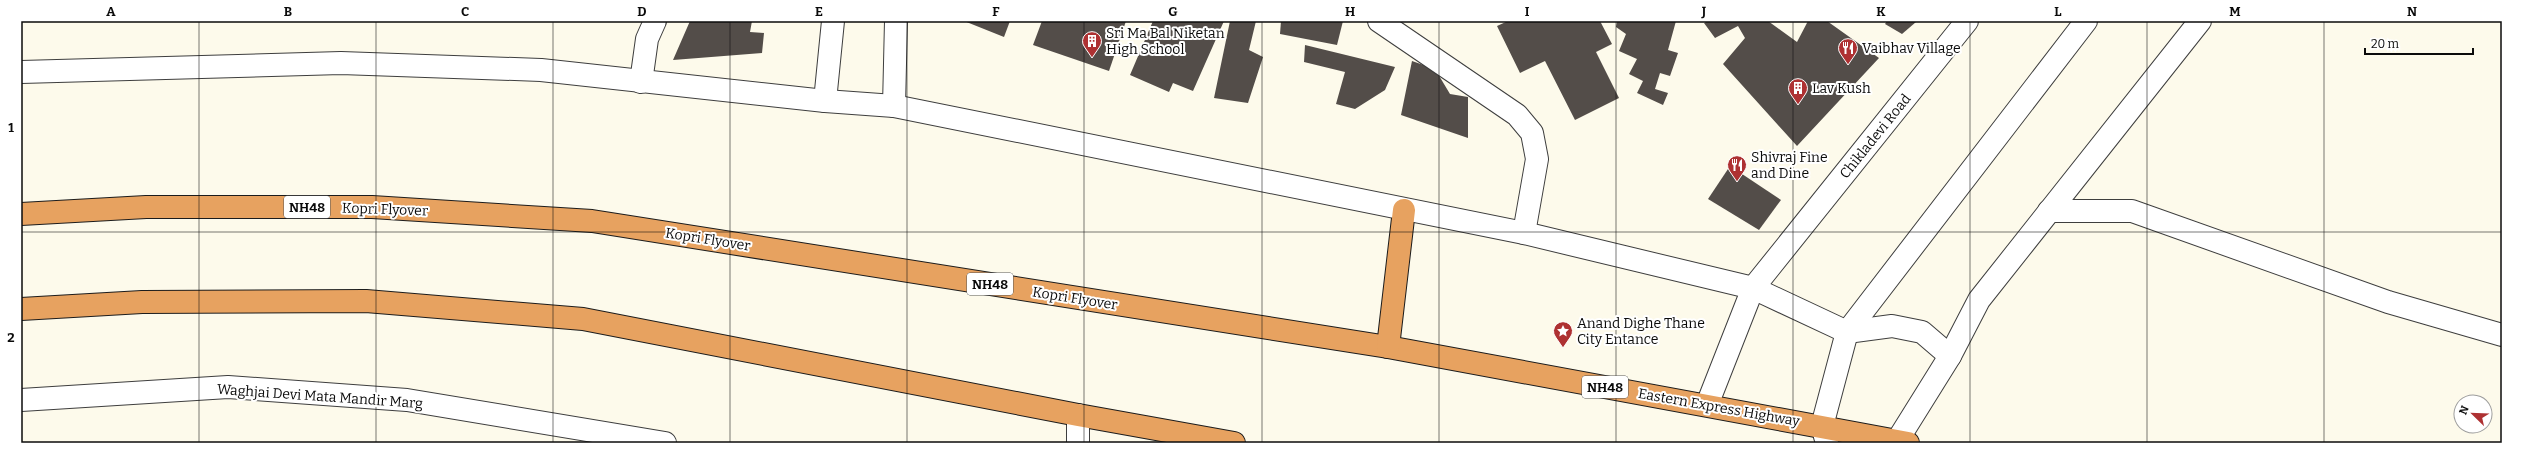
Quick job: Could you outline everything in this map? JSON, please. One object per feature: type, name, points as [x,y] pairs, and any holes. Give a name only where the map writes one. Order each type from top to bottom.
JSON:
[{"type":"highway","name":"Kopri Flyover","points":[[21,214],[146,207],[372,207],[592,221],[1388,347]]},
{"type":"highway","points":[[1388,347],[1404,210]]},
{"type":"highway","points":[[21,309],[142,302],[366,301],[583,319],[1078,415],[1234,443]]},
{"type":"highway","name":"Eastern Express Highway","points":[[1388,347],[1707,405],[1825,435],[1902,442]]},
{"type":"street","points":[[641,82],[647,39],[655,21]]},
{"type":"street","points":[[825,101],[833,21]]},
{"type":"street","points":[[894,106],[896,21]]},
{"type":"street","points":[[1379,21],[1516,115],[1532,133],[1537,159],[1524,233]]},
{"type":"street","name":"Chikladevi Road","points":[[1707,405],[1753,288],[1967,21]]},
{"type":"street","points":[[1825,435],[1847,332],[2086,21]]},
{"type":"street","points":[[1902,442],[1950,356],[1979,300],[2200,21]]},
{"type":"street","points":[[21,72],[341,63],[541,70],[825,101],[894,106],[1065,139],[1404,210],[1524,233],[1753,288],[1847,332],[1892,326],[1922,332],[1950,356]]},
{"type":"street","points":[[2049,211],[2132,211],[2388,302],[2502,336]]},
{"type":"street","name":"Waghjai Devi Mata Mandir Marg","points":[[21,400],[244,388],[406,400],[665,443]]},
{"type":"street","points":[[1078,415],[1078,443]]},
{"type":"building","points":[[690,21],[752,21],[750,32],[764,33],[762,53],[673,60]]},
{"type":"building","points":[[964,21],[1010,21],[1004,37]]},
{"type":"building","name":"Sri Ma Bal Niketan High School","points":[[1042,21],[1126,21],[1109,71],[1033,45]]},
{"type":"building","points":[[1153,21],[1224,21],[1193,91],[1173,83],[1169,92],[1130,75]]},
{"type":"building","points":[[1230,21],[1256,21],[1249,50],[1263,57],[1248,103],[1214,98]]},
{"type":"building","points":[[1281,21],[1343,21],[1337,45],[1280,34]]},
{"type":"building","points":[[1508,21],[1600,21],[1612,44],[1596,52],[1619,98],[1575,120],[1545,61],[1520,73],[1497,26]]},
{"type":"building","points":[[1617,21],[1676,21],[1668,50],[1678,53],[1670,76],[1660,73],[1655,89],[1668,93],[1663,105],[1637,93],[1643,81],[1629,74],[1637,59],[1619,51],[1626,34],[1616,27]]},
{"type":"building","name":"Lav Kush","points":[[1708,21],[1768,21],[1797,42],[1808,21],[1827,21],[1879,58],[1797,146],[1723,64],[1745,38],[1738,26],[1715,38],[1704,23]]},
{"type":"building","points":[[1887,21],[1916,22],[1902,34],[1885,24]]},
{"type":"building","points":[[1305,45],[1395,67],[1385,90],[1355,109],[1336,104],[1345,72],[1304,62]]},
{"type":"building","points":[[1412,61],[1435,69],[1450,94],[1468,97],[1468,138],[1401,115]]},
{"type":"building","name":"Shivraj Fine and Dine","points":[[1730,166],[1781,200],[1759,230],[1708,199]]},
{"type":"place","name":"Sri Ma Bal Niketan High School","points":[[1092,58]]},
{"type":"place","name":"Vaibhav Village","points":[[1848,65]]},
{"type":"place","name":"Lav Kush","points":[[1798,105]]},
{"type":"place","name":"Shivraj Fine and Dine","points":[[1737,182]]},
{"type":"place","name":"Anand Dighe Thane City Entance","points":[[1563,348]]}]
